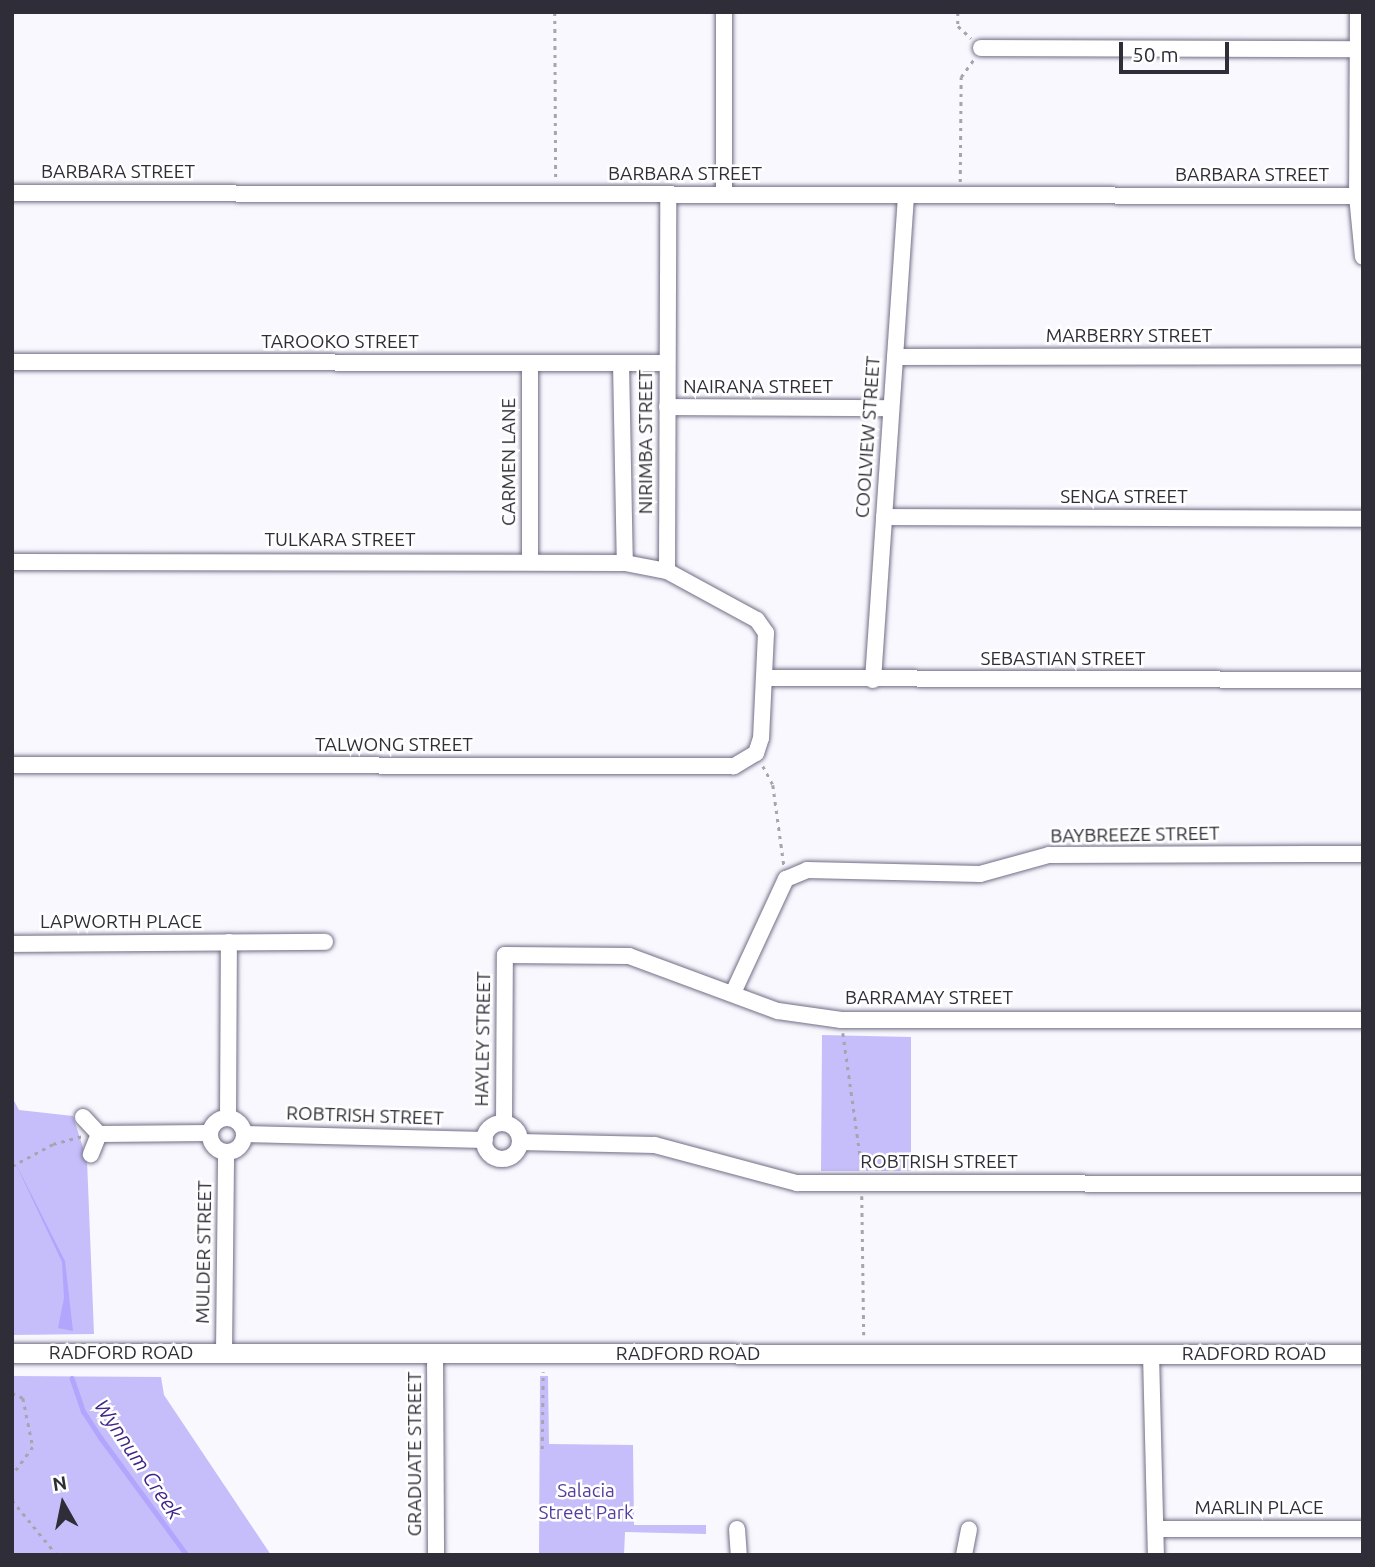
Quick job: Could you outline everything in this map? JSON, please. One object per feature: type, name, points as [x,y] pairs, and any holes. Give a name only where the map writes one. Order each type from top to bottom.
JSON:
[{"type":"street","points":[[724,12],[724,195]]},
{"type":"street","points":[[1358,12],[1357,196],[1363,257]]},
{"type":"street","points":[[981,48],[1358,49]]},
{"type":"street","name":"BARBARA STREET","points":[[12,193],[1357,196]]},
{"type":"street","name":"NIRIMBA STREET","points":[[667,571],[668,196]]},
{"type":"street","name":"COOLVIEW STREET","points":[[873,680],[906,196]]},
{"type":"street","name":"MARBERRY STREET","points":[[895,357],[1363,356]]},
{"type":"street","name":"TAROOKO STREET","points":[[12,362],[667,363]]},
{"type":"street","name":"CARMEN LANE","points":[[530,363],[530,561]]},
{"type":"street","name":"NIRIMBA STREET","points":[[621,363],[625,563]]},
{"type":"street","name":"NAIRANA STREET","points":[[667,407],[890,408]]},
{"type":"street","name":"SENGA STREET","points":[[884,517],[1363,519]]},
{"type":"street","name":"TULKARA STREET","points":[[12,562],[530,561],[625,563],[667,571]]},
{"type":"street","points":[[667,571],[757,620],[766,633],[759,746]]},
{"type":"street","name":"SEBASTIAN STREET","points":[[764,678],[1363,680]]},
{"type":"street","name":"TALWONG STREET","points":[[12,765],[734,766],[759,746]]},
{"type":"street","name":"BAYBREEZE STREET","points":[[786,879],[830,867],[980,874],[1049,855],[1363,854]]},
{"type":"street","points":[[733,993],[786,879]]},
{"type":"street","name":"LAPWORTH PLACE","points":[[228,1118],[229,942]]},
{"type":"street","name":"LAPWORTH PLACE","points":[[12,944],[325,942]]},
{"type":"street","name":"BARRAMAY STREET","points":[[505,955],[629,956],[778,1011],[841,1020],[1363,1020]]},
{"type":"street","name":"HAYLEY STREET","points":[[503,1123],[505,955]]},
{"type":"street","points":[[83,1117],[99,1133],[209,1133]]},
{"type":"street","points":[[228,1118],[236,1120],[244,1134],[240,1146],[226,1152],[213,1146],[209,1133],[219,1119],[228,1118]]},
{"type":"street","points":[[503,1123],[516,1129],[520,1142],[514,1154],[501,1159],[489,1153],[485,1140],[491,1128],[503,1123]]},
{"type":"street","points":[[91,1154],[99,1133]]},
{"type":"street","name":"ROBTRISH STREET","points":[[244,1134],[485,1140]]},
{"type":"street","name":"ROBTRISH STREET","points":[[520,1142],[655,1145],[797,1183],[1363,1184]]},
{"type":"street","name":"MULDER STREET","points":[[224,1353],[226,1152]]},
{"type":"street","name":"RADFORD ROAD","points":[[12,1353],[1363,1354]]},
{"type":"street","name":"GRADUATE STREET","points":[[435,1354],[436,1555]]},
{"type":"street","points":[[1151,1354],[1156,1555]]},
{"type":"street","points":[[737,1529],[738,1555]]},
{"type":"street","points":[[964,1555],[969,1529]]},
{"type":"street","name":"MARLIN PLACE","points":[[1156,1530],[1363,1529]]},
{"type":"path","points":[[555,12],[557,195]]},
{"type":"path","points":[[958,12],[958,26],[981,48],[961,77],[960,196]]},
{"type":"path","points":[[759,746],[773,785],[786,879]]},
{"type":"path","points":[[841,1020],[862,1176]]},
{"type":"path","points":[[12,1166],[53,1144],[99,1133]]},
{"type":"path","points":[[862,1193],[864,1335]]},
{"type":"path","points":[[542,1449],[543,1372]]},
{"type":"path","points":[[12,1393],[23,1398],[33,1447],[12,1476]]},
{"type":"path","points":[[12,1468],[18,1469]]},
{"type":"path","points":[[12,1500],[57,1555]]},
{"type":"green space","points":[[822,1035],[911,1037],[911,1171],[821,1171]]},
{"type":"green space","points":[[12,1097],[19,1110],[73,1116],[87,1160],[94,1334],[12,1335]]},
{"type":"green space","points":[[12,1376],[161,1377],[164,1395],[271,1555],[12,1555]]},
{"type":"green space","name":"Salacia Street Park","points":[[540,1376],[548,1376],[549,1444],[633,1445],[634,1525],[706,1525],[706,1534],[625,1532],[624,1555],[539,1555]]},
{"type":"shaded area","points":[[12,1156],[65,1261],[73,1331],[58,1328],[64,1298],[62,1262]]},
{"type":"waterway","name":"Wynnum Creek","points":[[72,1378],[84,1412],[187,1555]]}]
